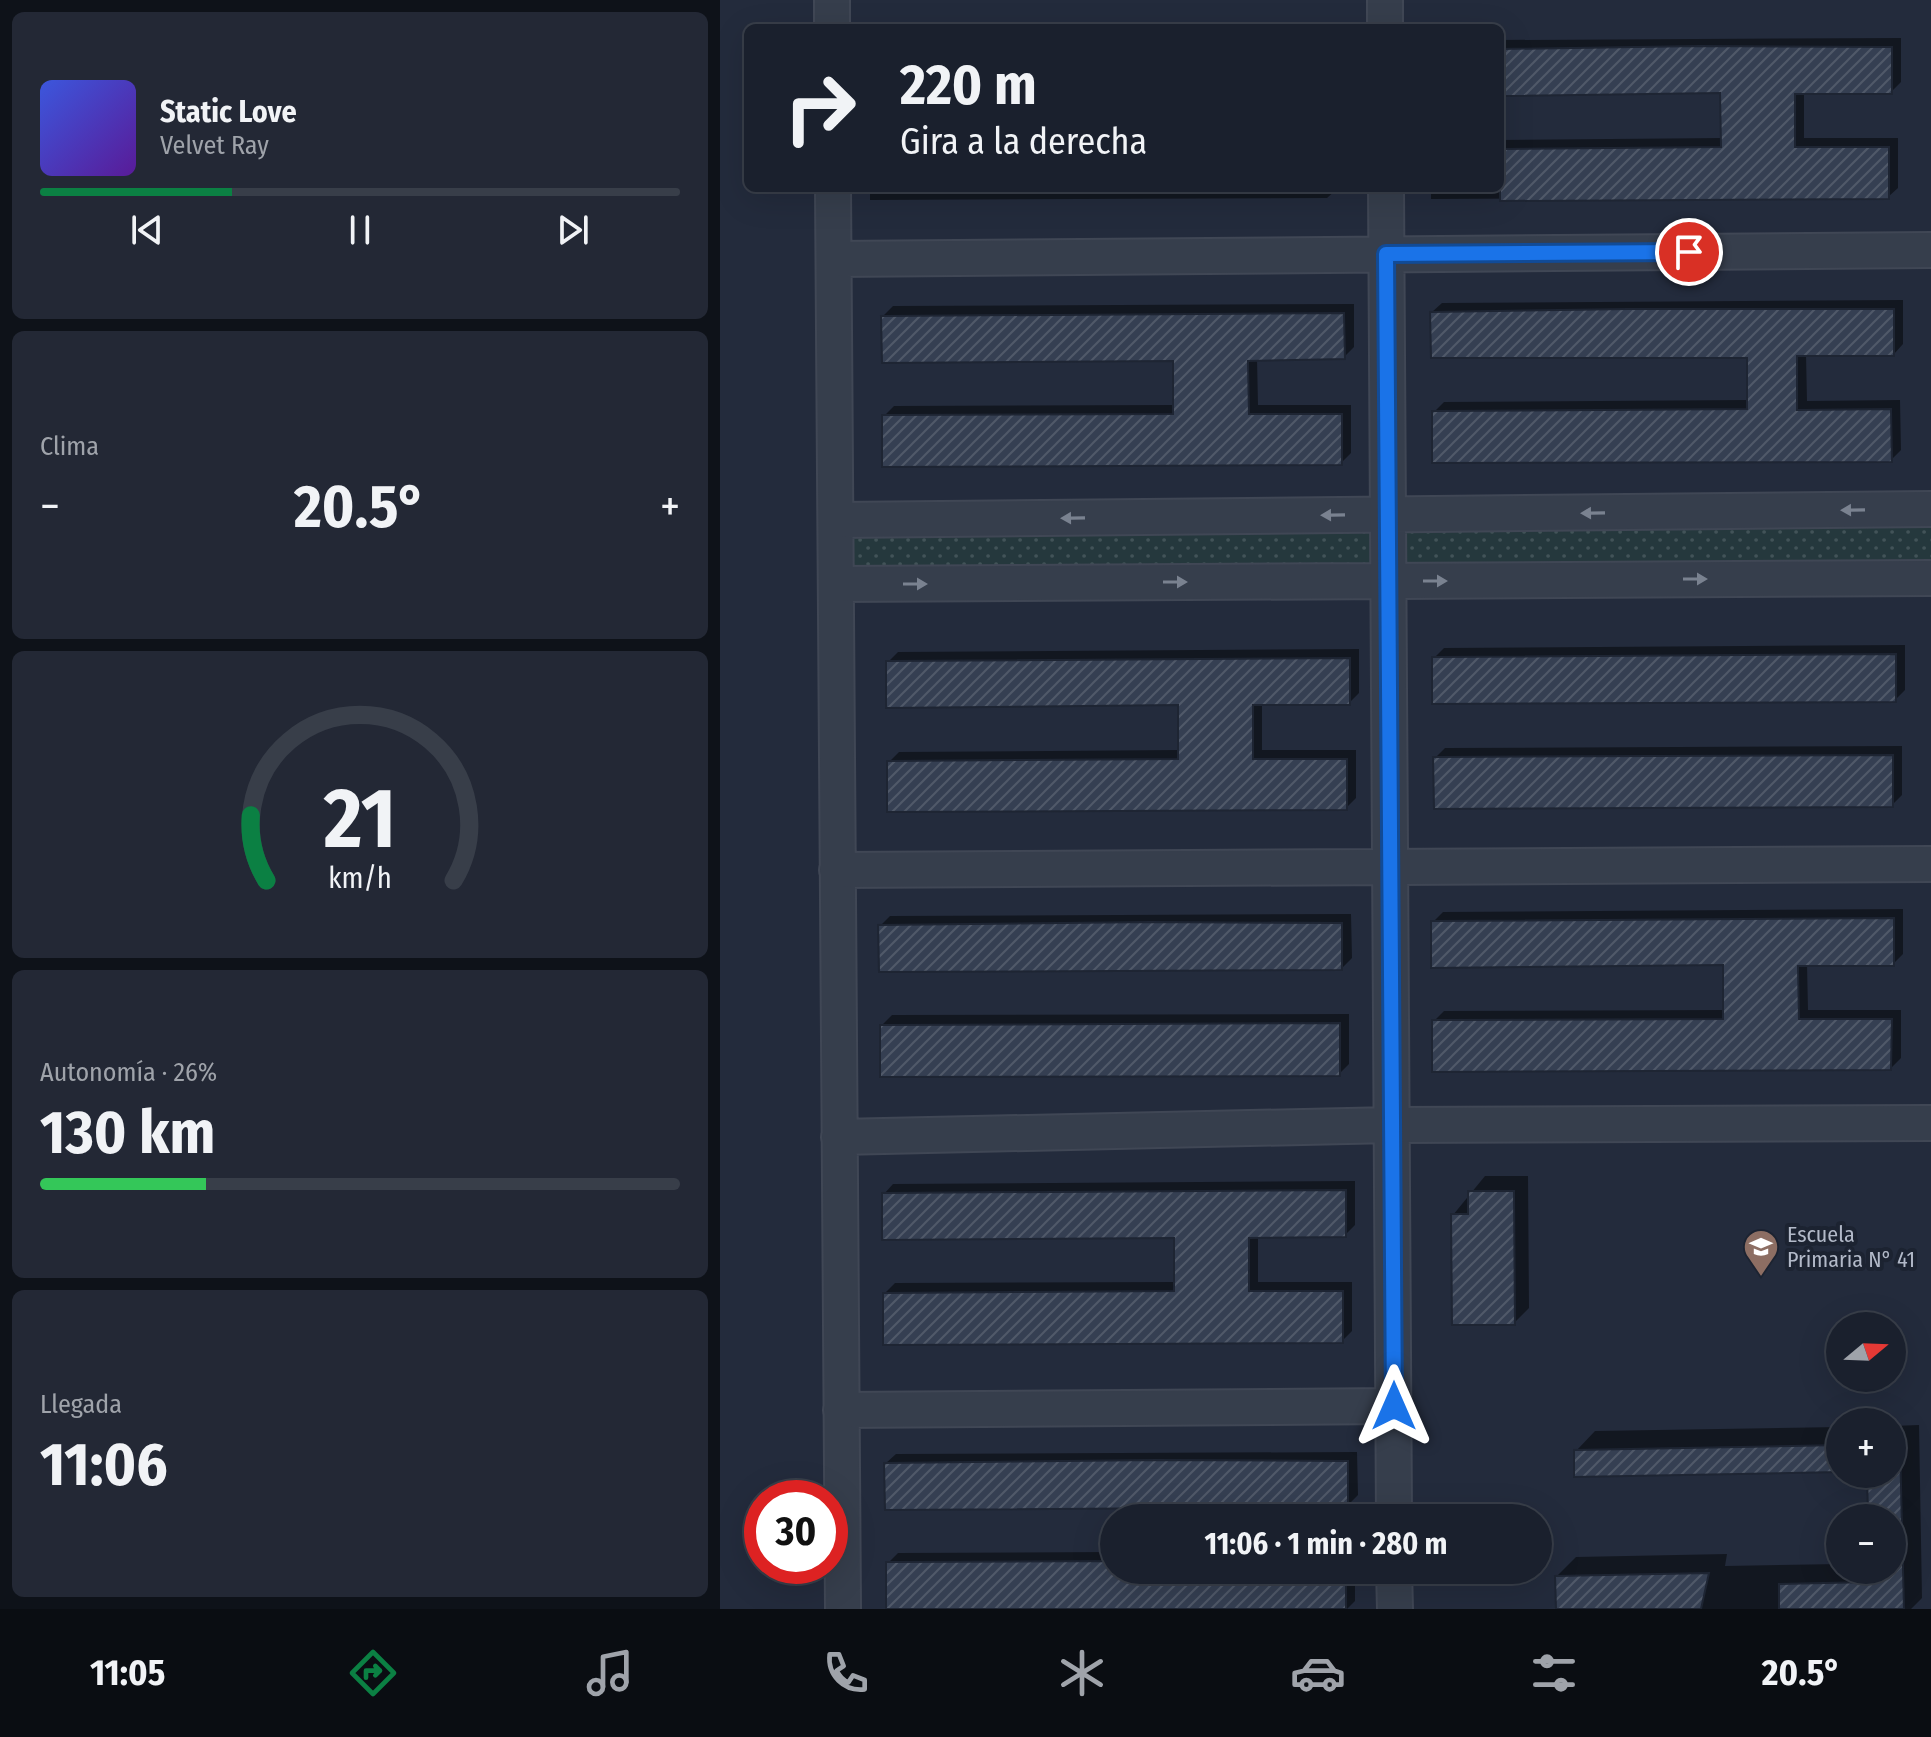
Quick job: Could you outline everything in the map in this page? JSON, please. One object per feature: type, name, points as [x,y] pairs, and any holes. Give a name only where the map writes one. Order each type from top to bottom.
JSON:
[{"type":"street","points":[[832,0],[832,24]]},
{"type":"street","points":[[1385,0],[1385,24]]},
{"type":"street","points":[[833,192],[838,520],[837,870],[843,1609]]},
{"type":"street","points":[[1386,192],[1394,1504]]},
{"type":"street","points":[[834,259],[1931,250]]},
{"type":"street","points":[[838,520],[1931,509]]},
{"type":"street","points":[[837,584],[1931,578]]},
{"type":"street","points":[[837,870],[1931,864]]},
{"type":"street","points":[[839,1137],[1392,1125],[1931,1123]]},
{"type":"street","points":[[841,1410],[1394,1406]]},
{"type":"street","points":[[1394,1584],[1395,1609]]},
{"type":"green space","points":[[1931,509],[1931,578],[837,584],[838,520]]},
{"type":"building","points":[[1892,47],[1892,94],[1795,94],[1795,147],[1889,147],[1889,199],[1500,201],[1500,192],[1504,192],[1504,149],[1721,147],[1720,93],[1504,96],[1504,49]]},
{"type":"building","points":[[1894,309],[1894,356],[1797,356],[1797,410],[1891,409],[1892,462],[1432,463],[1432,411],[1747,409],[1747,358],[1431,358],[1430,312]]},
{"type":"building","points":[[1344,313],[1345,359],[1248,361],[1249,414],[1342,414],[1342,465],[882,467],[882,415],[1173,414],[1173,361],[882,363],[881,316]]},
{"type":"building","points":[[1896,654],[1896,702],[1432,704],[1432,657]]},
{"type":"building","points":[[1350,658],[1350,705],[1253,705],[1253,759],[1347,759],[1347,810],[887,812],[887,761],[1178,759],[1178,705],[886,708],[886,661]]},
{"type":"building","points":[[1893,755],[1893,807],[1434,809],[1433,757]]},
{"type":"building","points":[[1894,918],[1894,966],[1798,966],[1799,1019],[1892,1019],[1891,1070],[1432,1072],[1432,1020],[1723,1019],[1723,965],[1431,968],[1431,921]]},
{"type":"building","points":[[1342,923],[1342,970],[879,972],[878,925]]},
{"type":"building","points":[[1340,1023],[1340,1076],[880,1077],[880,1025]]},
{"type":"building","points":[[1346,1190],[1346,1237],[1249,1238],[1249,1291],[1343,1291],[1343,1343],[883,1345],[883,1293],[1174,1291],[1174,1238],[882,1240],[882,1193]]},
{"type":"building","points":[[1468,1191],[1514,1191],[1515,1325],[1452,1325],[1451,1214],[1468,1214]]},
{"type":"building","points":[[1826,1445],[1826,1472],[1574,1477],[1574,1450]]},
{"type":"building","points":[[1348,1461],[1348,1504],[1100,1504],[1100,1509],[885,1510],[884,1463]]},
{"type":"building","points":[[1867,1488],[1901,1488],[1901,1504],[1868,1504]]},
{"type":"building","points":[[1100,1561],[1100,1584],[1346,1584],[1346,1609],[886,1609],[886,1562]]},
{"type":"building","points":[[1709,1573],[1701,1609],[1556,1609],[1555,1576]]},
{"type":"building","points":[[1779,1584],[1903,1584],[1904,1609],[1779,1609]]},
{"type":"place","name":"Escuela Primaria N° 41","points":[[1761,1278]]},
{"type":"route","points":[[1394,1406],[1386,254],[1689,252]]}]
